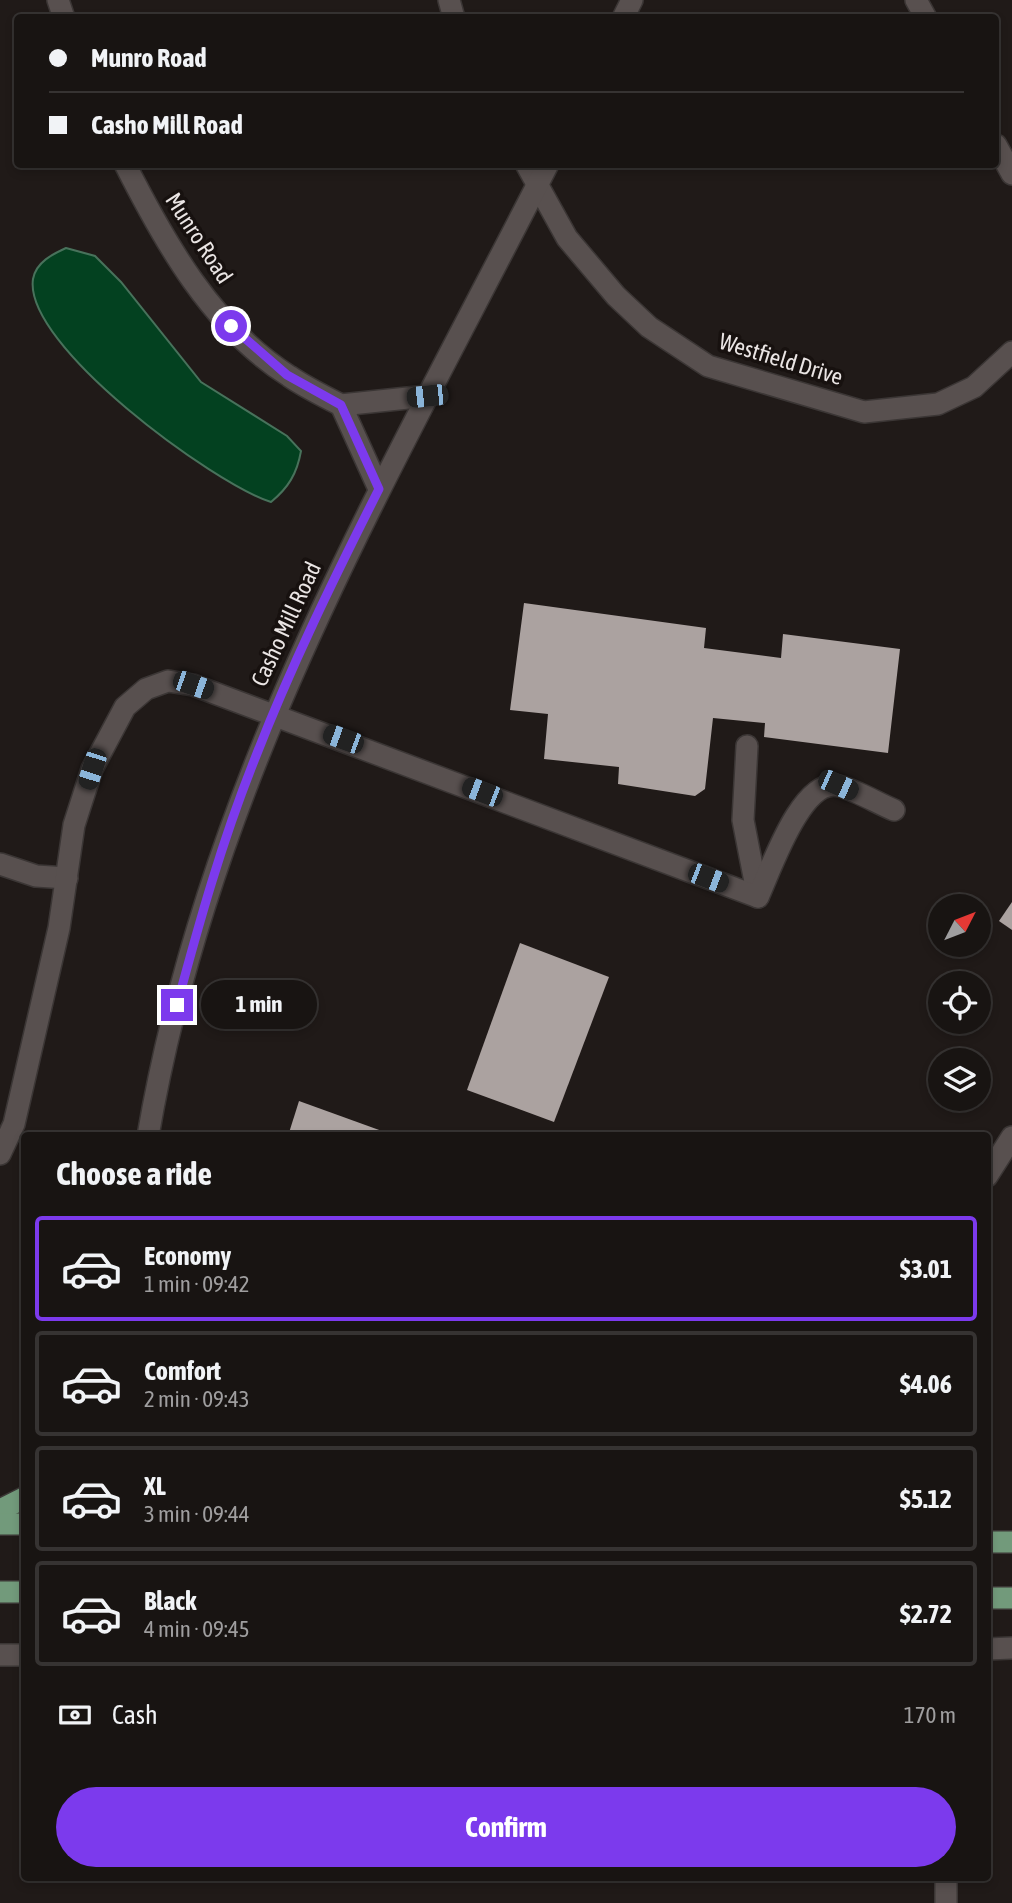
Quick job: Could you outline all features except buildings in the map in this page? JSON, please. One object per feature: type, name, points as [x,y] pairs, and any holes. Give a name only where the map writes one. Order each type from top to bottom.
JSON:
[{"type":"main road","points":[[0,1510],[21,1500]]},
{"type":"main road","points":[[0,1524],[21,1524]]},
{"type":"main road","points":[[991,1542],[1012,1542]]},
{"type":"main road","points":[[0,1592],[21,1592]]},
{"type":"main road","points":[[991,1598],[1012,1598]]},
{"type":"street","points":[[999,150],[1012,174]]},
{"type":"street","name":"Munro Road","points":[[127,168],[155,223],[213,307],[249,345],[287,375],[341,405]]},
{"type":"street","name":"Westfield Drive","points":[[528,168],[567,237],[616,296],[649,327],[708,366],[864,412],[938,404],[974,387],[1012,352]]},
{"type":"street","name":"Casho Mill Road","points":[[149,1132],[166,1049],[197,929],[223,847],[273,714],[379,489],[546,168]]},
{"type":"street","points":[[379,489],[341,405],[427,396]]},
{"type":"street","points":[[0,1153],[14,1124],[67,878],[74,825],[92,769],[125,707],[146,689],[168,681],[193,685],[273,714],[758,897]]},
{"type":"street","points":[[747,746],[743,820],[758,897]]},
{"type":"street","points":[[758,897],[798,813],[807,798],[820,787],[838,785],[894,810]]},
{"type":"street","points":[[0,864],[36,876],[67,878]]},
{"type":"street","points":[[991,1170],[1012,1137]]},
{"type":"street","points":[[991,1649],[1012,1648]]},
{"type":"street","points":[[0,1655],[21,1655]]},
{"type":"street","points":[[946,1881],[946,1903]]},
{"type":"shaded area","points":[[66,248],[95,256],[121,282],[201,382],[287,436],[301,451],[291,480],[271,502],[208,469],[168,441],[89,374],[58,339],[38,307],[33,279],[41,263]]},
{"type":"route","points":[[177,1005],[197,929],[253,762],[312,626],[379,489],[341,405],[287,375],[249,345],[231,326]]}]
